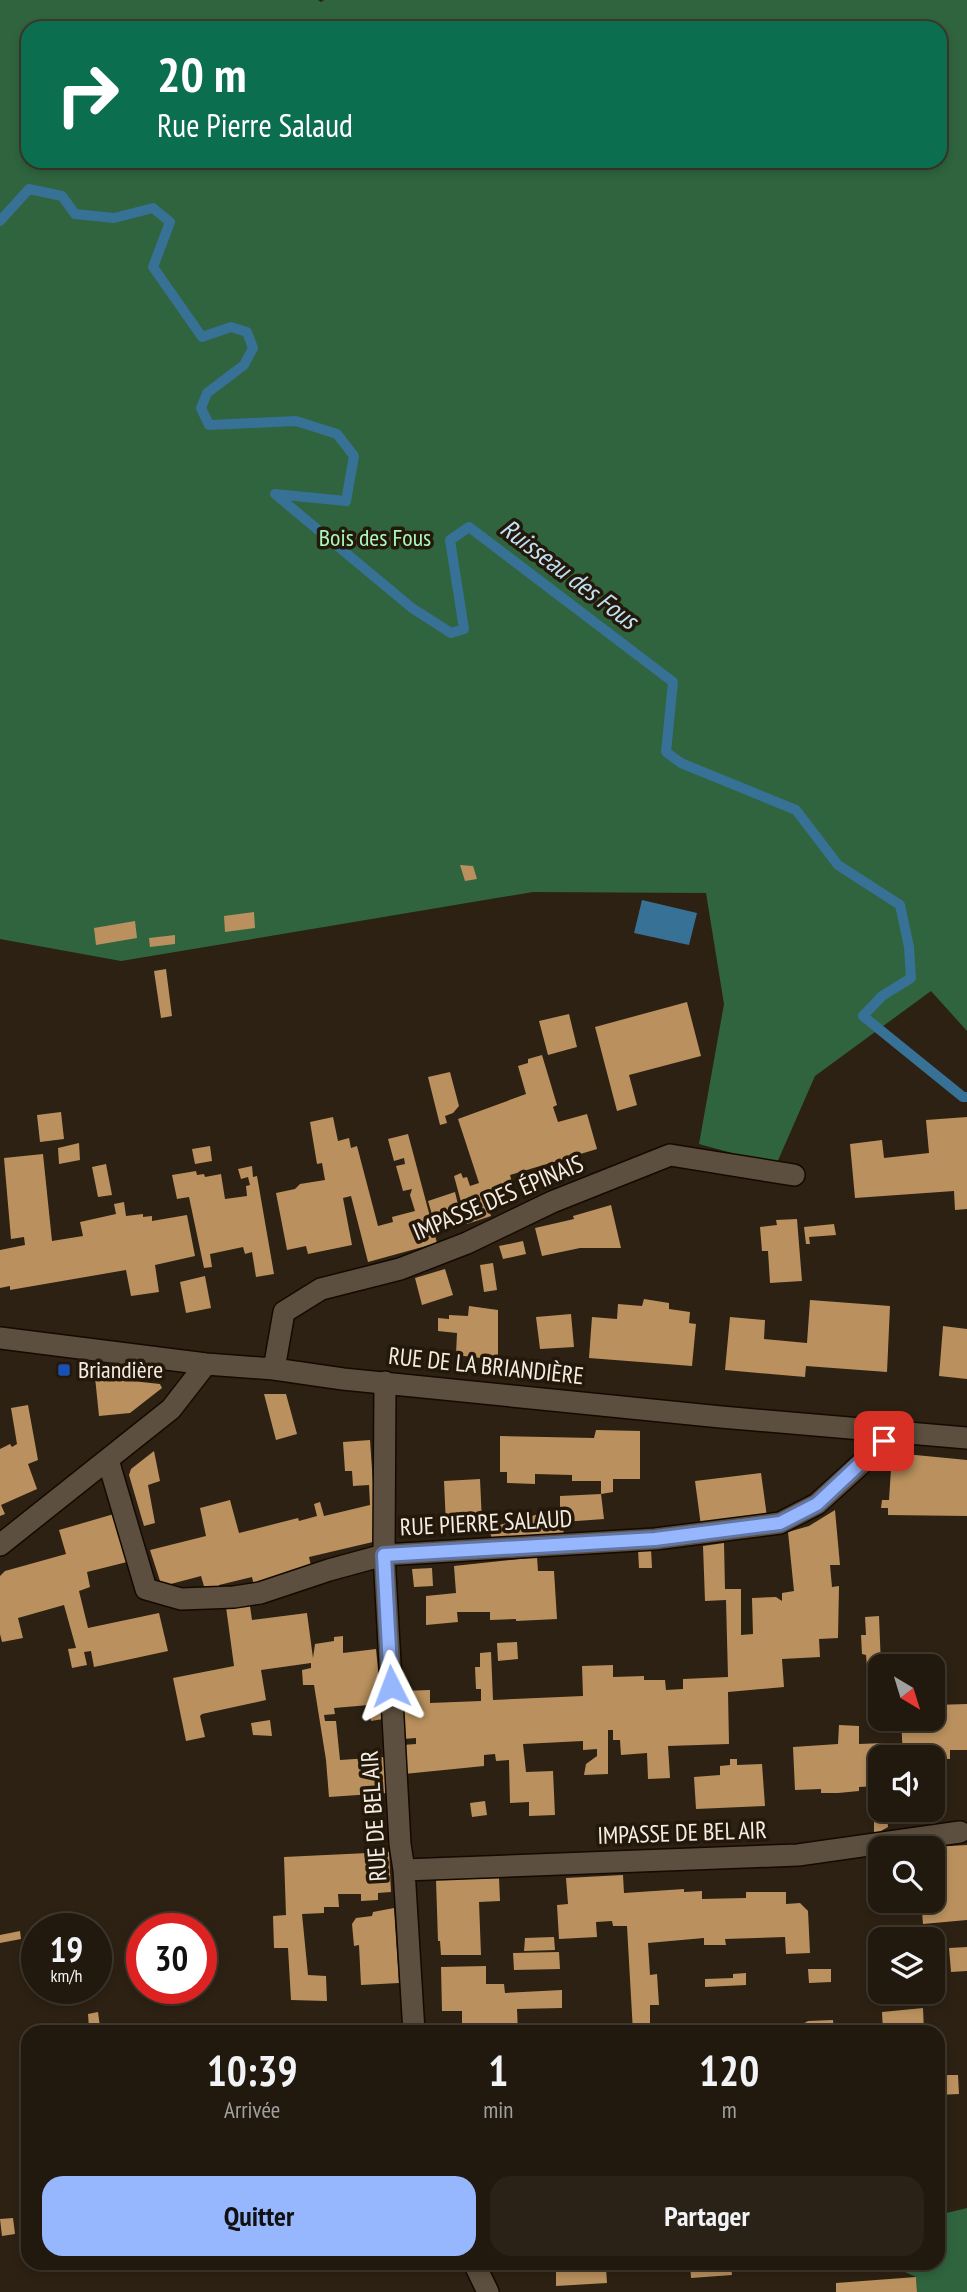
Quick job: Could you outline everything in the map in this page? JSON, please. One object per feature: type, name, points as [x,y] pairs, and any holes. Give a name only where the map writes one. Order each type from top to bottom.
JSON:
[{"type":"street","name":"IMPASSE DES ÉPINAIS","points":[[274,1369],[284,1312],[321,1289],[400,1269],[467,1244],[552,1202],[670,1156],[794,1175]]},
{"type":"street","name":"RUE DE LA BRIANDIÈRE","points":[[0,1338],[342,1379],[967,1438]]},
{"type":"street","points":[[0,1545],[171,1409],[206,1364]]},
{"type":"street","name":"RUE DE BEL AIR","points":[[385,1382],[384,1555],[400,1844],[414,2025]]},
{"type":"street","name":"RUE PIERRE SALAUD","points":[[108,1460],[146,1589],[181,1599],[234,1597],[260,1593],[384,1555],[655,1539],[780,1523],[817,1504],[893,1430]]},
{"type":"street","name":"IMPASSE DE BEL AIR","points":[[404,1870],[799,1855],[960,1832]]},
{"type":"street","points":[[477,2270],[488,2292]]},
{"type":"green space","name":"Bois des Fous","points":[[0,0],[967,0],[967,1031],[931,991],[815,1076],[776,1165],[699,1144],[724,1004],[706,893],[533,892],[121,961],[0,939]]},
{"type":"green space","points":[[967,2208],[967,2292],[917,2292],[916,2277],[903,2270],[945,2270],[945,2213]]},
{"type":"water","points":[[642,900],[697,913],[689,945],[634,933]]},
{"type":"building","points":[[460,865],[473,866],[477,879],[465,881]]},
{"type":"building","points":[[254,912],[255,928],[225,932],[224,916]]},
{"type":"building","points":[[135,921],[137,938],[96,945],[94,928]]},
{"type":"building","points":[[175,935],[175,944],[150,947],[149,938]]},
{"type":"building","points":[[166,969],[172,1016],[161,1018],[154,971]]},
{"type":"building","points":[[687,1002],[701,1056],[629,1075],[637,1105],[617,1111],[595,1027]]},
{"type":"building","points":[[569,1014],[577,1047],[548,1055],[539,1021]]},
{"type":"building","points":[[542,1055],[557,1105],[553,1107],[558,1122],[587,1114],[597,1149],[510,1175],[517,1201],[489,1210],[491,1216],[467,1224],[454,1176],[461,1173],[463,1178],[467,1177],[470,1186],[479,1183],[458,1119],[526,1094],[518,1066],[528,1063],[528,1059]]},
{"type":"building","points":[[450,1072],[459,1106],[453,1113],[445,1116],[447,1123],[440,1125],[428,1077]]},
{"type":"building","points":[[61,1112],[64,1139],[40,1142],[37,1115]]},
{"type":"building","points":[[333,1117],[338,1141],[349,1138],[351,1148],[357,1146],[378,1226],[393,1222],[392,1217],[415,1211],[410,1195],[412,1189],[403,1191],[396,1166],[405,1164],[404,1158],[394,1161],[388,1139],[408,1134],[437,1243],[368,1262],[351,1196],[343,1198],[352,1245],[308,1254],[306,1246],[287,1250],[276,1193],[295,1189],[300,1184],[325,1180],[322,1163],[317,1164],[310,1122]]},
{"type":"building","points":[[967,1117],[967,1209],[955,1210],[954,1191],[855,1198],[850,1144],[882,1140],[884,1158],[929,1153],[926,1120]]},
{"type":"building","points":[[79,1143],[80,1160],[59,1164],[58,1148]]},
{"type":"building","points":[[210,1146],[212,1161],[195,1164],[192,1149]]},
{"type":"building","points":[[43,1154],[52,1241],[83,1236],[80,1222],[116,1214],[114,1204],[124,1202],[126,1216],[143,1214],[143,1217],[152,1216],[152,1221],[187,1215],[195,1256],[155,1265],[159,1292],[131,1296],[126,1270],[10,1290],[10,1286],[0,1288],[0,1250],[25,1245],[24,1237],[11,1239],[4,1158]]},
{"type":"building","points":[[106,1164],[112,1195],[98,1197],[92,1167]]},
{"type":"building","points":[[252,1166],[253,1177],[257,1176],[274,1274],[256,1277],[252,1252],[245,1254],[243,1247],[210,1254],[212,1267],[204,1268],[189,1197],[177,1199],[172,1175],[196,1171],[197,1175],[204,1174],[205,1177],[221,1174],[225,1199],[247,1196],[246,1186],[250,1185],[248,1177],[241,1179],[238,1169]]},
{"type":"building","points":[[455,1192],[462,1221],[436,1228],[428,1201]]},
{"type":"building","points":[[611,1205],[621,1248],[580,1248],[542,1256],[535,1228],[574,1219],[573,1216]]},
{"type":"building","points":[[797,1219],[802,1281],[770,1283],[768,1251],[762,1251],[760,1227],[777,1225],[776,1220]]},
{"type":"building","points":[[834,1224],[836,1235],[809,1237],[810,1244],[806,1244],[804,1227]]},
{"type":"building","points":[[523,1241],[526,1254],[503,1259],[499,1246]]},
{"type":"building","points":[[493,1263],[497,1290],[484,1292],[480,1265]]},
{"type":"building","points":[[445,1269],[453,1295],[422,1305],[415,1278]]},
{"type":"building","points":[[205,1276],[211,1308],[186,1313],[180,1282]]},
{"type":"building","points":[[644,1299],[669,1303],[669,1309],[690,1312],[689,1323],[696,1324],[692,1366],[589,1358],[592,1317],[617,1319],[618,1304],[642,1306]]},
{"type":"building","points":[[810,1300],[890,1306],[887,1372],[806,1366],[805,1377],[725,1370],[730,1317],[765,1320],[764,1339],[807,1343]]},
{"type":"building","points":[[469,1306],[498,1310],[498,1360],[456,1355],[457,1333],[438,1331],[438,1318],[449,1319],[449,1315],[468,1316]]},
{"type":"building","points":[[571,1314],[574,1347],[540,1349],[536,1317]]},
{"type":"building","points":[[943,1326],[967,1329],[967,1379],[939,1376]]},
{"type":"building","points":[[95,1377],[160,1384],[162,1388],[130,1413],[99,1416]]},
{"type":"building","points":[[264,1394],[286,1394],[297,1434],[276,1440]]},
{"type":"building","points":[[28,1405],[38,1460],[28,1464],[37,1489],[1,1505],[5,1514],[0,1516],[0,1449],[17,1444],[11,1408]]},
{"type":"building","points":[[596,1430],[640,1431],[640,1479],[613,1479],[613,1492],[601,1494],[601,1481],[572,1481],[572,1475],[535,1474],[535,1484],[507,1483],[507,1472],[500,1472],[500,1436],[594,1438]]},
{"type":"building","points":[[370,1440],[377,1541],[309,1557],[312,1570],[254,1586],[252,1577],[219,1585],[221,1592],[206,1593],[201,1576],[163,1586],[161,1584],[150,1550],[206,1536],[200,1508],[230,1500],[239,1533],[317,1516],[314,1504],[320,1502],[324,1516],[370,1505],[369,1485],[353,1486],[352,1471],[345,1471],[343,1442]]},
{"type":"building","points":[[154,1451],[160,1481],[148,1485],[155,1523],[144,1526],[129,1475],[131,1469]]},
{"type":"building","points":[[905,1454],[967,1460],[967,1516],[888,1515],[888,1508],[881,1508],[882,1500],[889,1500],[891,1469]]},
{"type":"building","points":[[761,1473],[767,1517],[701,1526],[695,1481]]},
{"type":"building","points":[[480,1479],[482,1522],[446,1525],[444,1481]]},
{"type":"building","points":[[601,1494],[604,1519],[563,1522],[564,1539],[493,1544],[489,1528],[560,1508],[560,1496]]},
{"type":"building","points":[[835,1510],[840,1565],[830,1565],[832,1587],[839,1586],[838,1638],[819,1639],[820,1657],[782,1659],[784,1687],[728,1692],[729,1744],[668,1746],[670,1778],[648,1779],[647,1753],[621,1755],[620,1740],[613,1740],[613,1730],[608,1730],[608,1774],[584,1775],[586,1764],[597,1756],[597,1749],[583,1750],[583,1741],[523,1744],[526,1772],[553,1771],[555,1815],[529,1816],[529,1802],[510,1803],[509,1760],[496,1761],[495,1754],[484,1755],[484,1766],[404,1774],[403,1745],[416,1744],[416,1738],[403,1739],[401,1691],[430,1690],[430,1703],[481,1701],[481,1689],[476,1689],[475,1667],[480,1667],[480,1653],[491,1652],[493,1700],[583,1696],[582,1666],[613,1665],[613,1677],[644,1676],[644,1680],[665,1680],[666,1690],[683,1689],[683,1679],[728,1677],[726,1600],[705,1601],[703,1546],[724,1543],[725,1589],[741,1589],[741,1635],[753,1634],[752,1598],[776,1597],[782,1601],[782,1593],[794,1591],[788,1532],[809,1526]]},
{"type":"building","points":[[114,1514],[127,1562],[87,1572],[90,1587],[79,1591],[88,1628],[159,1613],[168,1651],[94,1667],[91,1651],[84,1652],[87,1665],[72,1668],[68,1649],[76,1648],[64,1605],[18,1618],[23,1638],[2,1642],[0,1576],[5,1571],[66,1554],[59,1530]]},
{"type":"building","points":[[638,1549],[651,1549],[652,1568],[639,1568]]},
{"type":"building","points":[[537,1557],[538,1571],[554,1571],[557,1619],[490,1620],[490,1612],[457,1612],[458,1622],[426,1625],[426,1596],[456,1593],[454,1566]]},
{"type":"building","points":[[432,1568],[433,1586],[414,1587],[412,1569]]},
{"type":"building","points":[[250,1606],[252,1620],[307,1613],[313,1658],[315,1644],[334,1641],[334,1637],[343,1636],[343,1653],[376,1649],[383,1719],[371,1721],[369,1705],[334,1708],[335,1714],[324,1715],[325,1721],[336,1721],[340,1760],[385,1757],[387,1793],[329,1797],[314,1685],[303,1685],[302,1670],[311,1668],[311,1663],[261,1670],[266,1700],[202,1714],[200,1716],[205,1737],[186,1741],[173,1678],[234,1666],[226,1607]]},
{"type":"building","points":[[879,1616],[881,1654],[868,1654],[867,1667],[866,1655],[862,1654],[861,1635],[866,1635],[865,1617]]},
{"type":"building","points":[[517,1642],[518,1659],[498,1661],[497,1643]]},
{"type":"building","points":[[967,1704],[967,1750],[950,1750],[950,1759],[945,1759],[945,1745],[902,1745],[902,1731],[945,1731],[945,1705]]},
{"type":"building","points":[[270,1720],[272,1736],[253,1735],[251,1723]]},
{"type":"building","points":[[839,1725],[859,1726],[859,1744],[884,1743],[868,1745],[868,1787],[859,1787],[859,1791],[838,1793],[821,1793],[821,1789],[795,1790],[793,1747],[838,1744]]},
{"type":"building","points":[[730,1759],[737,1759],[737,1765],[762,1764],[765,1806],[696,1809],[694,1777],[720,1775],[720,1766],[730,1765]]},
{"type":"building","points":[[485,1801],[487,1815],[472,1817],[470,1803]]},
{"type":"building","points":[[874,1822],[888,1822],[888,1827],[874,1835]]},
{"type":"building","points":[[967,1845],[967,1920],[923,1924],[922,1913],[945,1913],[945,1846]]},
{"type":"building","points":[[389,1852],[391,1892],[378,1893],[378,1900],[361,1901],[361,1894],[338,1894],[339,1907],[324,1907],[324,1913],[302,1914],[308,1975],[326,1976],[327,2001],[291,2000],[288,1948],[274,1948],[273,1916],[286,1915],[284,1857]]},
{"type":"building","points":[[623,1875],[624,1893],[684,1889],[684,1892],[702,1891],[702,1899],[746,1898],[746,1892],[786,1892],[786,1904],[800,1903],[808,1911],[810,1953],[786,1954],[785,1937],[725,1939],[726,1945],[704,1945],[704,1938],[648,1943],[650,1975],[657,1974],[659,2005],[650,2005],[650,2025],[633,2025],[627,1926],[613,1926],[612,1921],[596,1922],[597,1937],[559,1939],[557,1905],[568,1904],[566,1878]]},
{"type":"building","points":[[499,1878],[500,1901],[479,1902],[481,1955],[441,1955],[436,1880]]},
{"type":"building","points":[[394,1908],[399,1983],[361,1985],[359,1945],[354,1946],[352,1924],[356,1918],[372,1916],[373,1912]]},
{"type":"building","points":[[20,1931],[21,1939],[0,1943],[0,1935]]},
{"type":"building","points":[[554,1937],[555,1950],[524,1951],[525,1938]]},
{"type":"building","points":[[967,1947],[967,1971],[951,1972],[949,1948]]},
{"type":"building","points":[[559,1952],[560,1969],[514,1970],[513,1953]]},
{"type":"building","points":[[486,1966],[486,1984],[504,1984],[505,1993],[562,1990],[562,2008],[517,2009],[518,2025],[462,2025],[462,2011],[442,2011],[441,1967]]},
{"type":"building","points":[[808,1969],[831,1969],[831,1982],[809,1983]]},
{"type":"building","points":[[746,1973],[746,1985],[705,1987],[705,1979],[733,1978],[733,1974]]},
{"type":"building","points":[[923,2008],[924,2025],[883,2025],[882,2012]]},
{"type":"building","points":[[98,2012],[100,2025],[89,2025],[88,2014]]},
{"type":"building","points":[[833,2020],[833,2025],[801,2025],[808,2021]]},
{"type":"building","points":[[945,2075],[958,2075],[959,2094],[945,2095]]},
{"type":"building","points":[[13,2218],[15,2234],[2,2236],[0,2219]]},
{"type":"building","points":[[606,2270],[607,2283],[556,2286],[556,2272],[553,2272]]},
{"type":"building","points":[[690,2270],[732,2270],[732,2275],[691,2278]]},
{"type":"building","points":[[916,2277],[917,2292],[836,2292],[836,2283]]},
{"type":"waterway","name":"Ruisseau des Fous","points":[[0,221],[29,189],[62,196],[75,214],[114,218],[153,208],[170,222],[153,267],[202,337],[231,327],[247,332],[253,348],[244,365],[207,393],[201,408],[209,425],[296,421],[337,434],[354,456],[346,501],[275,494],[412,608],[451,633],[464,629],[450,540],[469,527],[673,682],[666,752],[681,763],[796,810],[838,865],[900,905],[909,947],[911,978],[882,996],[863,1016],[963,1097],[967,1097]]},
{"type":"place","name":"Briandière","points":[[64,1370]]},
{"type":"route","points":[[391,1686],[384,1555],[655,1539],[780,1523],[817,1504],[884,1441]]}]
